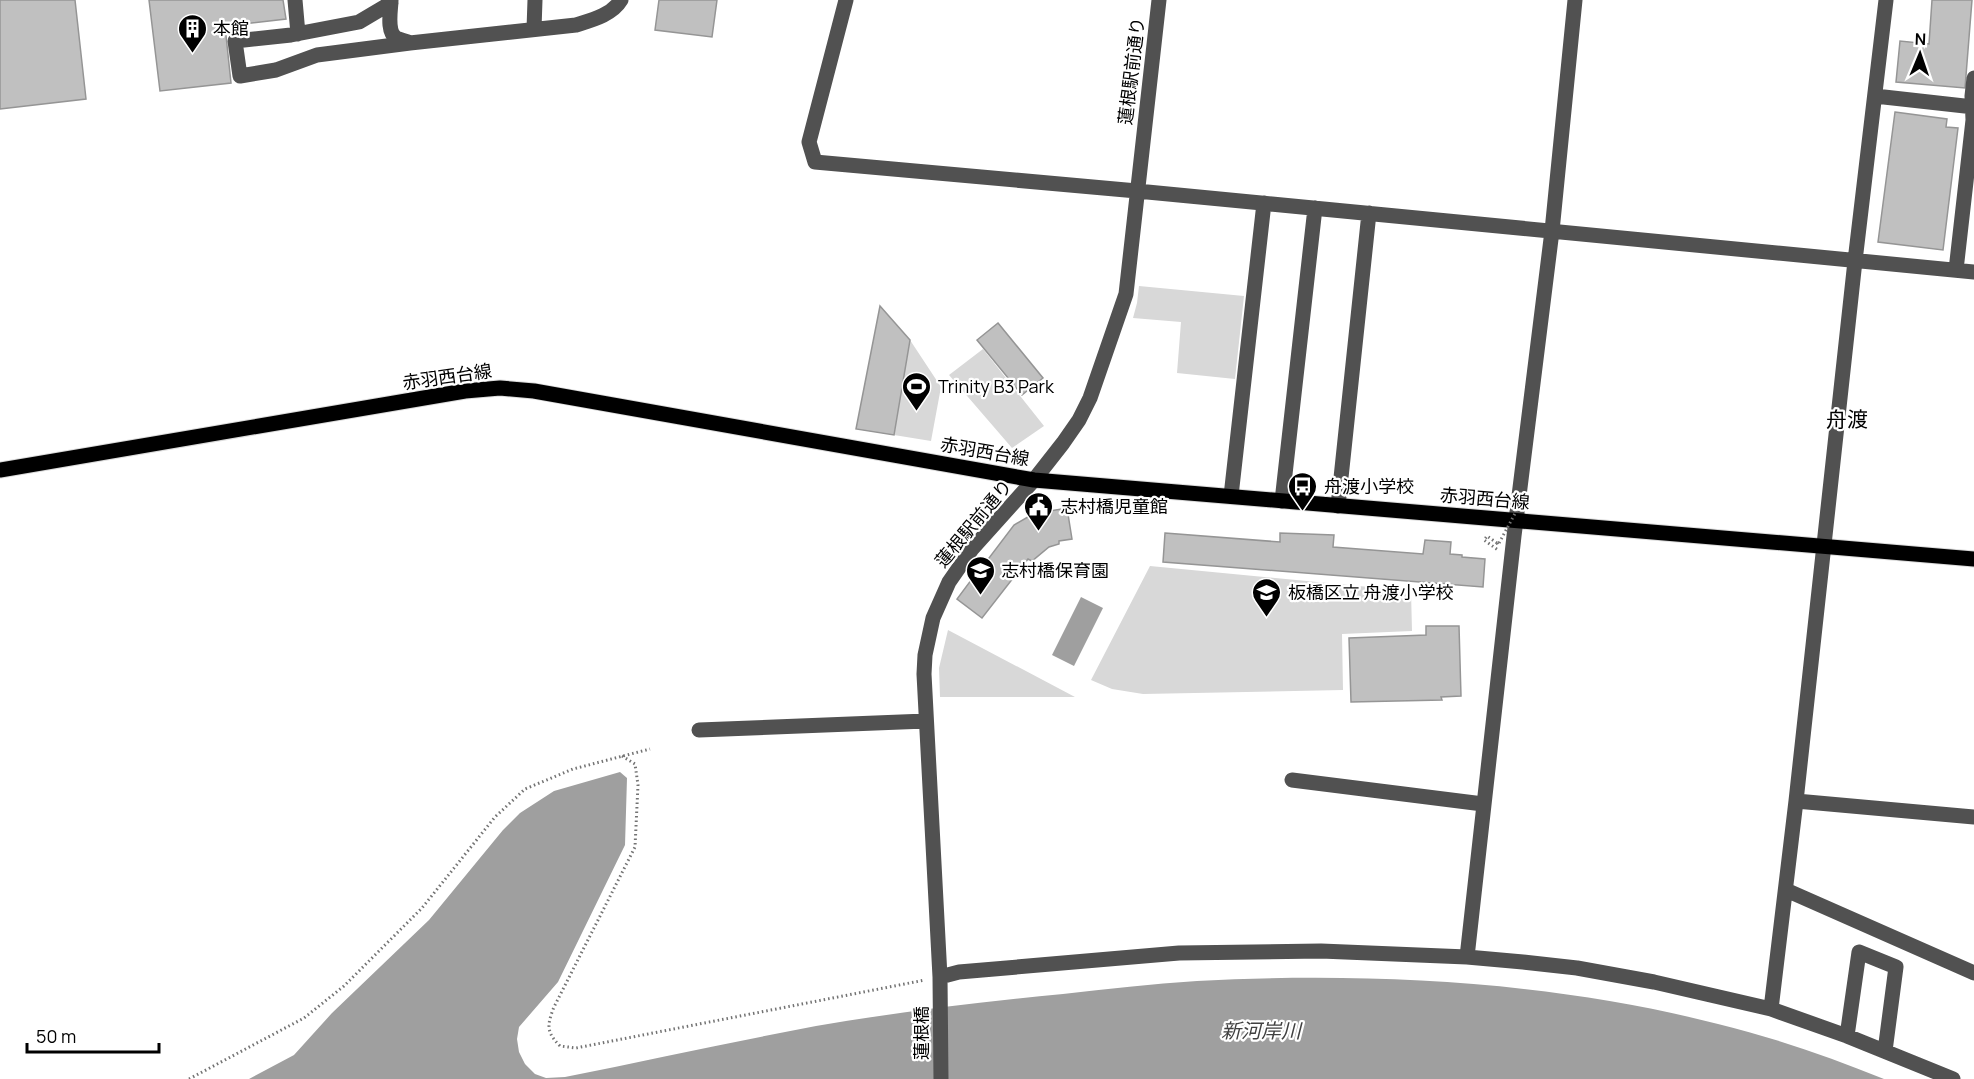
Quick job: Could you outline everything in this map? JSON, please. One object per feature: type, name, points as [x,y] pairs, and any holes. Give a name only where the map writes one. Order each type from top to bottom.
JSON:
[{"type":"main road","name":"赤羽西台線","points":[[0,470],[465,391],[500,388],[534,391],[1034,480],[1974,559]]},
{"type":"street","points":[[295,0],[298,34]]},
{"type":"street","points":[[534,29],[535,0]]},
{"type":"street","points":[[391,2],[359,22],[298,34],[235,41],[240,76],[276,70],[317,55],[576,25],[598,18],[617,7],[621,0]]},
{"type":"street","points":[[846,0],[809,142],[815,162],[1974,272]]},
{"type":"street","name":"蓮根駅前通り","points":[[940,981],[924,674],[925,655],[933,618],[959,565],[1034,480],[1079,420],[1090,398],[1126,294],[1159,0]]},
{"type":"street","points":[[1467,957],[1516,520],[1552,231],[1575,0]]},
{"type":"street","points":[[1772,1009],[1886,0]]},
{"type":"street","points":[[391,2],[392,33],[396,38],[410,43]]},
{"type":"street","points":[[1956,270],[1973,120],[1974,78]]},
{"type":"street","points":[[1875,96],[1973,107]]},
{"type":"street","points":[[1232,496],[1264,203]]},
{"type":"street","points":[[1282,501],[1315,208]]},
{"type":"street","points":[[1338,506],[1369,213]]},
{"type":"street","points":[[699,730],[926,720]]},
{"type":"street","points":[[1292,780],[1483,804]]},
{"type":"street","points":[[1796,801],[1974,817]]},
{"type":"street","points":[[1786,890],[1974,973]]},
{"type":"street","points":[[940,981],[960,972],[1179,953],[1321,951],[1467,957],[1576,968],[1654,982],[1772,1009],[1847,1036],[1953,1079]]},
{"type":"street","points":[[1847,1036],[1859,951],[1896,966],[1885,1051]]},
{"type":"street","name":"蓮根橋","points":[[940,981],[941,1079]]},
{"type":"path","points":[[1499,550],[1484,540],[1487,536],[1498,545],[1525,495]]},
{"type":"path","points":[[189,1079],[304,1018],[344,986],[422,908],[495,817],[525,789],[573,769],[650,749]]},
{"type":"path","points":[[622,756],[635,764],[638,785],[635,847],[554,1007],[549,1021],[550,1036],[560,1047],[576,1048],[940,981]]},
{"type":"shaded area","points":[[1139,286],[1244,296],[1235,379],[1177,373],[1181,322],[1133,318]]},
{"type":"shaded area","name":"Trinity B3 Park","points":[[910,340],[941,387],[931,441],[894,435]]},
{"type":"shaded area","points":[[983,349],[1044,426],[1012,448],[949,375]]},
{"type":"shaded area","points":[[1150,566],[1411,591],[1412,631],[1342,634],[1343,690],[1143,694],[1112,689],[1091,680]]},
{"type":"shaded area","points":[[948,630],[1075,697],[940,697],[939,668]]},
{"type":"water","points":[[1081,597],[1103,608],[1074,666],[1052,655]]},
{"type":"water","name":"新河岸川","points":[[620,772],[627,778],[625,845],[558,982],[519,1027],[517,1039],[519,1052],[525,1064],[535,1074],[546,1078],[565,1077],[816,1026],[1001,1000],[1180,982],[1327,978],[1393,979],[1525,989],[1655,1009],[1739,1029],[1823,1056],[1884,1079],[249,1079],[294,1055],[332,1013],[429,920],[503,830],[520,813],[554,791]]},
{"type":"building","points":[[0,0],[75,0],[86,99],[0,109]]},
{"type":"building","name":"本館","points":[[149,0],[283,0],[286,19],[225,26],[231,83],[160,91]]},
{"type":"building","points":[[659,0],[717,0],[712,37],[655,30]]},
{"type":"building","points":[[1932,0],[1972,0],[1965,88],[1896,82],[1900,41],[1929,44]]},
{"type":"building","points":[[1895,112],[1947,119],[1946,127],[1958,128],[1943,250],[1878,242]]},
{"type":"building","points":[[880,306],[910,340],[894,435],[856,429]]},
{"type":"building","points":[[998,323],[1043,378],[1022,395],[977,340]]},
{"type":"building","points":[[1067,508],[1072,539],[1059,541],[1059,544],[1049,547],[1032,561],[1028,559],[982,618],[957,599],[972,579],[968,576],[978,562],[983,566],[1014,525],[1033,514]]},
{"type":"building","points":[[1165,533],[1280,542],[1280,533],[1334,535],[1333,547],[1423,554],[1425,540],[1451,542],[1450,554],[1485,559],[1483,587],[1163,562]]},
{"type":"building","points":[[1426,626],[1459,626],[1461,696],[1441,697],[1442,700],[1351,702],[1349,638],[1426,635]]},
{"type":"place","name":"本館","points":[[192,54]]},
{"type":"place","name":"Trinity B3 Park","points":[[917,412]]},
{"type":"place","name":"舟渡小学校","points":[[1303,512]]},
{"type":"place","name":"志村橋児童館","points":[[1039,532]]},
{"type":"place","name":"志村橋保育園","points":[[980,596]]},
{"type":"place","name":"板橋区立 舟渡小学校","points":[[1267,618]]},
{"type":"district","name":"舟渡","points":[[1847,419]]}]
